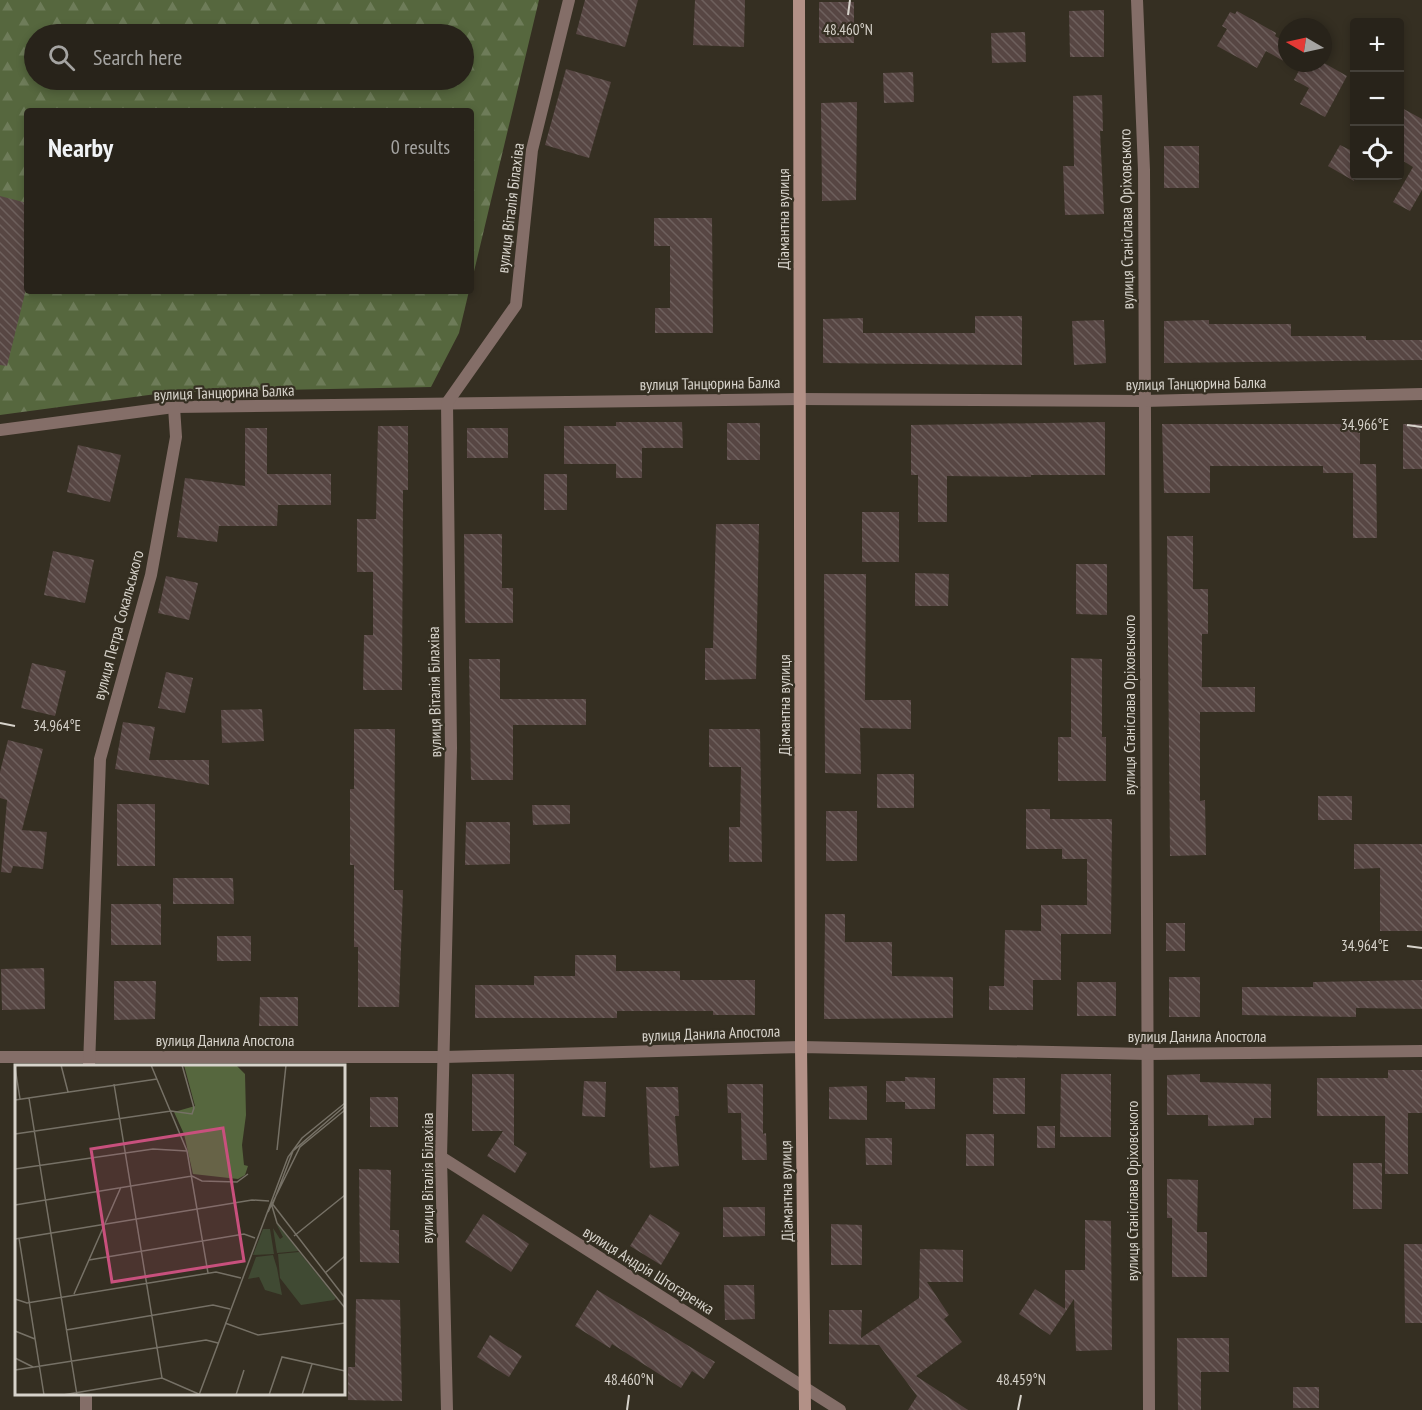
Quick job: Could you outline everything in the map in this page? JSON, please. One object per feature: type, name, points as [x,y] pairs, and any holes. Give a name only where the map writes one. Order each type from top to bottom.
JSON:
[{"type":"street","name":"вулиця Віталія Білахіва","points":[[447,1410],[441,1157],[452,748],[447,403],[516,305],[532,150],[568,0]]},
{"type":"street","name":"Діамантна вулиця","points":[[799,0],[801,1047],[805,1410]]},
{"type":"street","name":"вулиця Станіслава Оріховського","points":[[1137,0],[1144,170],[1149,1410]]},
{"type":"street","name":"вулиця Танцюрина Балка","points":[[0,430],[174,407],[800,399],[1144,401],[1422,394]]},
{"type":"street","name":"вулиця Петра Сокальського","points":[[89,1062],[100,759],[151,575],[176,437],[174,407]]},
{"type":"street","name":"вулиця Данила Апостола","points":[[0,1057],[89,1062],[444,1057],[801,1047],[1148,1054],[1422,1051]]},
{"type":"street","name":"вулиця Андрія Штогаренка","points":[[441,1157],[840,1410]]},
{"type":"green space","points":[[0,0],[539,0],[474,271],[474,108],[24,108],[24,294],[468,294],[459,333],[431,387],[171,392],[0,415]]},
{"type":"building","points":[[585,0],[638,0],[625,47],[576,34]]},
{"type":"building","points":[[695,0],[745,0],[744,47],[693,45]]},
{"type":"building","points":[[819,2],[854,2],[854,43],[819,43]]},
{"type":"building","points":[[1104,10],[1104,57],[1070,57],[1069,11]]},
{"type":"building","points":[[1237,11],[1276,33],[1278,58],[1266,51],[1257,68],[1217,46],[1227,29],[1222,26],[1230,12],[1235,14]]},
{"type":"building","points":[[1025,32],[1026,62],[992,63],[991,33]]},
{"type":"building","points":[[1332,68],[1347,76],[1325,117],[1300,104],[1309,88],[1294,80],[1298,72],[1332,72]]},
{"type":"building","points":[[566,69],[611,82],[589,158],[545,145]]},
{"type":"building","points":[[913,72],[914,102],[884,103],[883,73]]},
{"type":"building","points":[[1102,95],[1103,131],[1100,131],[1104,214],[1065,215],[1063,166],[1074,166],[1073,96]]},
{"type":"building","points":[[857,102],[856,200],[822,201],[821,103]]},
{"type":"building","points":[[1404,109],[1422,119],[1422,190],[1410,211],[1393,202],[1413,167],[1404,161]]},
{"type":"building","points":[[1340,145],[1350,150],[1350,179],[1328,166]]},
{"type":"building","points":[[1164,146],[1199,146],[1199,188],[1164,188]]},
{"type":"building","points":[[0,196],[24,202],[25,294],[7,366],[0,365]]},
{"type":"building","points":[[654,218],[712,218],[713,333],[655,333],[655,308],[670,308],[670,246],[654,246]]},
{"type":"building","points":[[975,316],[1022,316],[1022,365],[823,363],[823,319],[863,318],[863,333],[975,333]]},
{"type":"building","points":[[1104,320],[1106,363],[1074,365],[1072,321]]},
{"type":"building","points":[[1209,320],[1209,324],[1291,324],[1291,336],[1366,336],[1366,340],[1422,340],[1422,360],[1164,363],[1164,321]]},
{"type":"building","points":[[616,422],[682,422],[683,448],[642,448],[642,478],[616,478],[616,464],[564,464],[564,426],[616,426]]},
{"type":"building","points":[[1105,422],[1105,475],[947,476],[947,522],[918,522],[918,475],[911,475],[911,425]]},
{"type":"building","points":[[727,423],[760,423],[760,460],[727,460]]},
{"type":"building","points":[[1162,424],[1360,424],[1360,464],[1376,464],[1377,538],[1353,538],[1353,473],[1323,473],[1323,466],[1210,466],[1210,493],[1164,493]]},
{"type":"building","points":[[1403,424],[1422,424],[1422,469],[1403,469]]},
{"type":"building","points":[[378,426],[408,426],[408,490],[403,490],[402,690],[363,690],[364,635],[373,635],[373,572],[357,572],[357,519],[376,519]]},
{"type":"building","points":[[245,428],[267,428],[267,474],[331,474],[331,505],[278,505],[277,526],[219,526],[217,542],[177,537],[185,478],[245,486]]},
{"type":"building","points":[[467,428],[508,428],[508,458],[467,458]]},
{"type":"building","points":[[78,445],[121,455],[110,502],[67,492]]},
{"type":"building","points":[[544,474],[567,474],[567,510],[544,510]]},
{"type":"building","points":[[862,512],[899,512],[899,562],[862,562]]},
{"type":"building","points":[[716,524],[759,524],[756,679],[705,680],[705,648],[713,648]]},
{"type":"building","points":[[464,534],[502,534],[502,588],[513,588],[513,623],[465,623]]},
{"type":"building","points":[[1167,536],[1193,536],[1193,589],[1208,589],[1208,634],[1202,634],[1202,687],[1255,687],[1255,712],[1200,712],[1200,801],[1205,800],[1206,855],[1170,856]]},
{"type":"building","points":[[53,551],[94,560],[85,603],[44,595]]},
{"type":"building","points":[[1076,564],[1107,564],[1107,615],[1076,614]]},
{"type":"building","points":[[915,573],[949,574],[948,606],[915,606]]},
{"type":"building","points":[[824,574],[866,574],[865,700],[911,700],[911,729],[860,728],[861,774],[825,773]]},
{"type":"building","points":[[166,576],[198,583],[189,620],[158,613]]},
{"type":"building","points":[[1071,658],[1102,659],[1102,737],[1106,737],[1106,781],[1058,781],[1058,737],[1071,737]]},
{"type":"building","points":[[469,659],[500,659],[500,699],[586,699],[586,725],[513,725],[513,780],[471,780]]},
{"type":"building","points":[[32,663],[66,671],[55,716],[21,708]]},
{"type":"building","points":[[166,672],[193,678],[185,713],[158,708]]},
{"type":"building","points":[[262,709],[264,741],[222,743],[221,710]]},
{"type":"building","points":[[123,722],[155,727],[149,760],[209,760],[209,785],[115,769]]},
{"type":"building","points":[[354,729],[395,729],[394,890],[403,890],[399,1007],[358,1007],[358,947],[354,947],[354,865],[350,865],[350,789],[354,789]]},
{"type":"building","points":[[709,729],[760,729],[762,862],[729,862],[729,827],[740,827],[741,767],[709,767]]},
{"type":"building","points":[[8,740],[43,749],[22,830],[47,832],[43,869],[13,866],[11,873],[1,872],[7,800],[0,798],[0,772]]},
{"type":"building","points":[[877,774],[914,774],[914,808],[877,808]]},
{"type":"building","points":[[1318,796],[1352,796],[1352,820],[1318,820]]},
{"type":"building","points":[[117,804],[155,804],[155,866],[117,866]]},
{"type":"building","points":[[532,805],[570,805],[570,824],[533,825]]},
{"type":"building","points":[[1026,809],[1050,809],[1050,819],[1112,819],[1111,934],[1061,934],[1061,980],[1033,980],[1033,1010],[989,1010],[989,986],[1004,986],[1005,930],[1041,931],[1041,905],[1087,905],[1087,859],[1062,859],[1062,849],[1026,849]]},
{"type":"building","points":[[826,811],[857,811],[857,861],[826,861]]},
{"type":"building","points":[[466,822],[510,822],[510,864],[465,865]]},
{"type":"building","points":[[1354,844],[1422,844],[1422,931],[1380,931],[1380,868],[1354,869]]},
{"type":"building","points":[[173,878],[233,878],[234,904],[173,904]]},
{"type":"building","points":[[111,904],[161,904],[161,945],[111,945]]},
{"type":"building","points":[[825,914],[845,914],[845,942],[892,942],[892,976],[953,977],[953,1018],[824,1019]]},
{"type":"building","points":[[1166,923],[1185,923],[1185,951],[1166,951]]},
{"type":"building","points":[[217,936],[251,936],[251,961],[217,961]]},
{"type":"building","points":[[575,955],[616,955],[616,971],[680,971],[680,980],[755,980],[755,1015],[713,1015],[713,1011],[617,1011],[617,1018],[475,1018],[475,985],[534,985],[534,976],[575,976]]},
{"type":"building","points":[[44,968],[45,1009],[2,1010],[1,969]]},
{"type":"building","points":[[1169,977],[1200,977],[1200,1017],[1169,1017]]},
{"type":"building","points":[[1422,980],[1422,1009],[1356,1008],[1356,1017],[1242,1015],[1242,987],[1313,987],[1313,982]]},
{"type":"building","points":[[114,981],[156,981],[155,1019],[114,1020]]},
{"type":"building","points":[[1077,982],[1116,982],[1116,1016],[1077,1016]]},
{"type":"building","points":[[260,997],[298,997],[298,1026],[259,1026]]},
{"type":"building","points":[[1388,1070],[1422,1070],[1422,1113],[1408,1113],[1408,1174],[1385,1174],[1385,1116],[1317,1116],[1317,1078],[1388,1078]]},
{"type":"building","points":[[472,1074],[514,1074],[514,1145],[527,1153],[515,1173],[487,1156],[503,1131],[472,1131]]},
{"type":"building","points":[[1061,1074],[1111,1074],[1111,1137],[1060,1137]]},
{"type":"building","points":[[1200,1074],[1200,1082],[1271,1084],[1271,1118],[1254,1118],[1254,1125],[1208,1126],[1208,1115],[1167,1115],[1167,1075]]},
{"type":"building","points":[[905,1077],[935,1078],[935,1109],[905,1109],[905,1102],[886,1102],[886,1081],[905,1081]]},
{"type":"building","points":[[993,1078],[1025,1078],[1025,1114],[993,1114]]},
{"type":"building","points":[[584,1081],[606,1082],[605,1117],[582,1116]]},
{"type":"building","points":[[727,1084],[763,1084],[763,1134],[766,1133],[767,1160],[742,1160],[741,1113],[728,1113]]},
{"type":"building","points":[[867,1086],[867,1120],[829,1119],[829,1087]]},
{"type":"building","points":[[646,1087],[678,1087],[679,1116],[675,1116],[679,1166],[650,1168]]},
{"type":"building","points":[[370,1097],[398,1097],[398,1127],[370,1127]]},
{"type":"building","points":[[1037,1126],[1055,1126],[1055,1148],[1037,1148]]},
{"type":"building","points":[[966,1134],[994,1134],[994,1166],[966,1166]]},
{"type":"building","points":[[865,1138],[892,1138],[892,1165],[866,1165]]},
{"type":"building","points":[[1353,1163],[1382,1163],[1382,1209],[1353,1209]]},
{"type":"building","points":[[359,1169],[391,1170],[390,1230],[399,1230],[399,1263],[360,1262]]},
{"type":"building","points":[[1167,1179],[1198,1180],[1197,1232],[1207,1232],[1207,1277],[1172,1277],[1172,1218],[1167,1218]]},
{"type":"building","points":[[723,1207],[765,1207],[765,1236],[723,1237]]},
{"type":"building","points":[[483,1214],[529,1244],[511,1272],[465,1242]]},
{"type":"building","points":[[650,1214],[680,1233],[661,1265],[630,1246]]},
{"type":"building","points":[[1085,1220],[1111,1221],[1112,1350],[1076,1351],[1074,1299],[1050,1335],[1019,1314],[1035,1289],[1065,1309],[1065,1270],[1085,1270]]},
{"type":"building","points":[[831,1224],[862,1225],[862,1265],[831,1265]]},
{"type":"building","points":[[1404,1244],[1422,1244],[1422,1323],[1405,1323]]},
{"type":"building","points":[[920,1249],[963,1250],[963,1282],[927,1282],[949,1315],[944,1319],[962,1342],[916,1376],[968,1410],[908,1410],[917,1396],[879,1345],[829,1344],[829,1310],[862,1310],[861,1338],[919,1298]]},
{"type":"building","points":[[724,1285],[754,1285],[755,1319],[725,1320]]},
{"type":"building","points":[[597,1290],[715,1362],[704,1379],[692,1371],[681,1388],[612,1344],[610,1348],[575,1326]]},
{"type":"building","points":[[356,1299],[400,1300],[402,1401],[348,1400],[348,1367],[355,1367]]},
{"type":"building","points":[[490,1335],[522,1356],[509,1377],[477,1357]]},
{"type":"building","points":[[1177,1338],[1229,1338],[1229,1372],[1201,1372],[1201,1410],[1178,1410]]},
{"type":"building","points":[[1293,1387],[1319,1387],[1319,1408],[1293,1408]]}]
